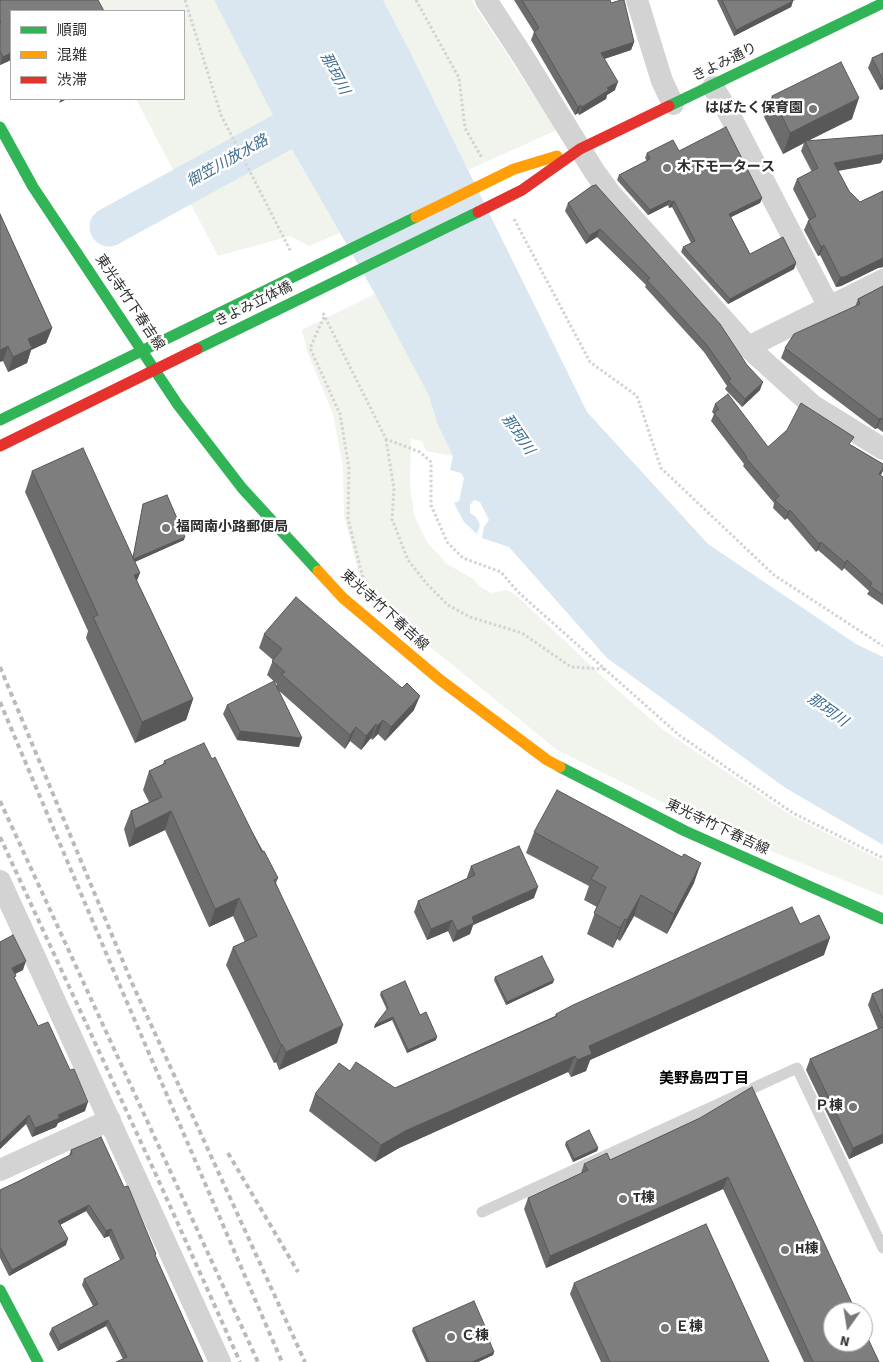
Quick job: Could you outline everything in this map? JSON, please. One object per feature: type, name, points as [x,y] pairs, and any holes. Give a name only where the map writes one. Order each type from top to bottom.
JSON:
[{"type":"street","points":[[486,0],[610,193],[748,347],[812,405],[883,449]]},
{"type":"street","points":[[637,0],[662,81],[673,104]]},
{"type":"street","name":"きよみ通り","points":[[514,169],[580,149],[713,87],[883,3]]},
{"type":"street","points":[[713,87],[732,119],[829,307]]},
{"type":"street","name":"東光寺竹下春吉線","points":[[0,126],[33,187],[178,405],[242,488],[343,598],[439,679],[546,760],[685,831],[883,919]]},
{"type":"street","name":"きよみ通り","points":[[522,190],[580,149]]},
{"type":"street","name":"きよみ立体橋","points":[[0,420],[514,169]]},
{"type":"street","name":"きよみ立体橋","points":[[0,446],[522,190]]},
{"type":"street","points":[[748,347],[883,280]]},
{"type":"street","points":[[0,881],[220,1362]]},
{"type":"street","points":[[0,1170],[110,1120]]},
{"type":"street","points":[[0,1290],[38,1362]]},
{"type":"lane","points":[[482,1212],[797,1068],[883,1248]]},
{"type":"path","points":[[185,0],[221,115],[294,257]]},
{"type":"path","points":[[416,0],[459,78],[466,128],[484,162]]},
{"type":"path","points":[[511,214],[590,362],[637,396],[661,468],[774,575],[883,646]]},
{"type":"path","points":[[320,308],[386,439],[394,489],[392,519],[408,560],[427,584],[448,604],[470,617],[522,634],[571,667],[604,669]]},
{"type":"path","points":[[324,317],[310,348],[340,414],[349,468],[348,519],[363,578],[368,586]]},
{"type":"path","points":[[386,439],[420,452],[431,462],[431,505],[447,542],[462,558],[501,572],[518,592],[680,735],[793,813],[883,858]]},
{"type":"shaded area","points":[[87,0],[214,0],[278,125],[340,233],[309,246],[290,236],[218,256],[137,100],[185,100],[185,10],[92,10]]},
{"type":"shaded area","points":[[383,0],[471,0],[557,130],[468,170]]},
{"type":"shaded area","points":[[375,294],[429,396],[437,423],[453,456],[426,451],[422,441],[411,439],[410,485],[414,515],[427,542],[447,564],[473,579],[482,588],[492,593],[506,590],[516,595],[605,679],[662,729],[792,816],[883,861],[883,896],[714,828],[557,750],[364,593],[344,516],[343,467],[333,414],[307,351],[302,330]]},
{"type":"water","name":"那珂川","points":[[214,0],[383,0],[587,412],[708,544],[856,644],[883,657],[883,845],[784,787],[607,658],[509,547],[482,538],[484,527],[489,520],[480,502],[474,500],[470,505],[470,513],[476,517],[480,525],[477,534],[464,522],[454,503],[459,501],[464,478],[461,473],[450,470],[453,456],[437,423],[429,396],[375,294],[278,125]]},
{"type":"building","points":[[0,0],[98,0],[103,10],[10,10],[10,54],[3,57],[0,51]]},
{"type":"building","points":[[522,0],[610,0],[611,3],[624,0],[634,42],[601,53],[618,82],[582,107],[581,105],[578,107],[534,32],[539,28]]},
{"type":"building","points":[[722,0],[792,0],[793,1],[736,30]]},
{"type":"building","points":[[883,53],[883,80],[872,58]]},
{"type":"building","points":[[841,62],[859,98],[790,133],[772,96]]},
{"type":"building","points":[[726,127],[762,198],[729,214],[750,254],[783,237],[796,263],[730,299],[683,247],[695,241],[674,201],[671,202],[670,200],[650,210],[619,175],[650,159],[647,153],[673,140],[679,151]]},
{"type":"building","points":[[883,135],[883,154],[834,163],[849,191],[860,202],[883,191],[883,258],[844,277],[840,277],[824,245],[821,247],[808,221],[816,216],[797,179],[818,168],[805,141]]},
{"type":"building","points":[[596,185],[720,324],[747,365],[763,382],[745,399],[728,381],[731,379],[706,344],[647,280],[650,278],[600,229],[589,236],[568,203]]},
{"type":"building","points":[[0,214],[52,328],[28,339],[32,348],[13,357],[8,346],[0,350]]},
{"type":"building","points":[[883,286],[883,420],[879,419],[785,348],[794,334],[860,304],[858,299]]},
{"type":"building","points":[[728,394],[768,447],[787,430],[801,403],[854,437],[849,444],[883,464],[879,474],[883,477],[883,595],[870,586],[872,583],[847,560],[845,563],[821,542],[819,544],[790,510],[788,512],[775,500],[779,496],[746,458],[714,413],[719,409],[715,404]]},
{"type":"building","points":[[83,448],[140,573],[134,575],[193,699],[142,722],[93,617],[98,615],[32,471]]},
{"type":"building","points":[[167,495],[185,537],[134,559],[143,504]]},
{"type":"building","points":[[296,597],[402,688],[407,683],[420,696],[391,727],[383,720],[377,726],[376,724],[366,736],[356,727],[350,735],[281,674],[285,672],[272,661],[282,649],[264,634]]},
{"type":"building","points":[[274,681],[302,738],[240,731],[227,705]]},
{"type":"building","points":[[204,743],[212,759],[215,757],[262,852],[264,851],[278,878],[274,880],[343,1025],[286,1052],[233,947],[257,936],[239,898],[215,909],[171,811],[135,829],[131,811],[162,797],[149,771],[166,763],[164,761]]},
{"type":"building","points":[[557,790],[682,857],[684,854],[701,863],[674,914],[641,895],[627,920],[625,919],[620,928],[594,913],[606,887],[591,879],[598,867],[534,832]]},
{"type":"building","points":[[519,846],[538,887],[472,917],[474,923],[457,931],[452,920],[431,929],[418,901],[475,875],[471,866]]},
{"type":"building","points":[[792,907],[800,924],[819,915],[830,938],[589,1046],[592,1054],[577,1060],[575,1056],[405,1131],[381,1145],[315,1094],[339,1063],[350,1071],[356,1062],[395,1088],[557,1016],[556,1014],[573,1005]]},
{"type":"building","points":[[13,935],[26,961],[12,968],[16,976],[14,977],[38,1026],[48,1022],[70,1070],[74,1069],[88,1102],[58,1115],[60,1118],[35,1128],[29,1115],[0,1143],[0,942]]},
{"type":"building","points":[[542,956],[554,980],[507,1002],[495,977]]},
{"type":"building","points":[[405,981],[420,1015],[426,1012],[437,1037],[408,1050],[393,1017],[375,1025],[388,1008],[381,992]]},
{"type":"building","points":[[883,989],[883,1019],[872,994]]},
{"type":"building","name":"Ｐ棟","points":[[883,1027],[883,1134],[853,1148],[810,1059]]},
{"type":"building","points":[[752,1087],[851,1302],[823,1302],[823,1352],[873,1352],[873,1349],[879,1362],[813,1362],[728,1177],[550,1256],[528,1198],[588,1170],[584,1164],[607,1153],[610,1160],[700,1118]]},
{"type":"building","points":[[589,1130],[598,1148],[574,1159],[566,1142]]},
{"type":"building","points":[[101,1137],[124,1187],[128,1186],[155,1255],[203,1362],[116,1362],[127,1357],[108,1320],[60,1345],[52,1328],[98,1304],[84,1279],[124,1258],[111,1229],[106,1231],[89,1205],[58,1221],[68,1239],[12,1270],[0,1247],[0,1190],[72,1154],[71,1150]]},
{"type":"building","name":"Ｅ棟","points":[[706,1224],[769,1362],[610,1362],[574,1283]]},
{"type":"building","name":"Ｃ棟","points":[[474,1301],[491,1340],[489,1340],[494,1352],[472,1362],[429,1362],[413,1328]]},
{"type":"waterway","name":"御笠川放水路","points":[[109,227],[330,106]]},
{"type":"railway","points":[[0,667],[132,983],[305,1362]]},
{"type":"railway","points":[[0,702],[282,1362]]},
{"type":"railway","points":[[0,801],[258,1362]]},
{"type":"railway","points":[[0,837],[240,1362]]},
{"type":"railway","points":[[228,1153],[298,1272]]},
{"type":"traffic: fast","points":[[669,106],[883,3]]},
{"type":"traffic: fast","points":[[0,127],[33,187],[178,405],[242,488],[318,571]]},
{"type":"traffic: fast","points":[[197,349],[478,212]]},
{"type":"traffic: fast","points":[[0,420],[416,217]]},
{"type":"traffic: fast","points":[[560,767],[685,831],[883,919]]},
{"type":"traffic: fast","points":[[0,1290],[38,1362]]},
{"type":"traffic: slow","points":[[416,217],[514,169],[557,156]]},
{"type":"traffic: slow","points":[[318,571],[343,598],[439,679],[547,760],[560,767]]},
{"type":"traffic: jam","points":[[478,212],[522,190],[580,149],[669,106]]},
{"type":"traffic: jam","points":[[0,446],[197,349]]},
{"type":"place","name":"はばたく保育園","points":[[813,109]]},
{"type":"place","name":"木下モータース","points":[[667,168]]},
{"type":"place","name":"福岡南小路郵便局","points":[[166,528]]},
{"type":"place","name":"Ｐ棟","points":[[853,1107]]},
{"type":"place","name":"T棟","points":[[623,1199]]},
{"type":"place","name":"H棟","points":[[785,1250]]},
{"type":"place","name":"Ｅ棟","points":[[665,1328]]},
{"type":"place","name":"Ｃ棟","points":[[451,1337]]},
{"type":"district","name":"美野島四丁目","points":[[704,1080]]}]
